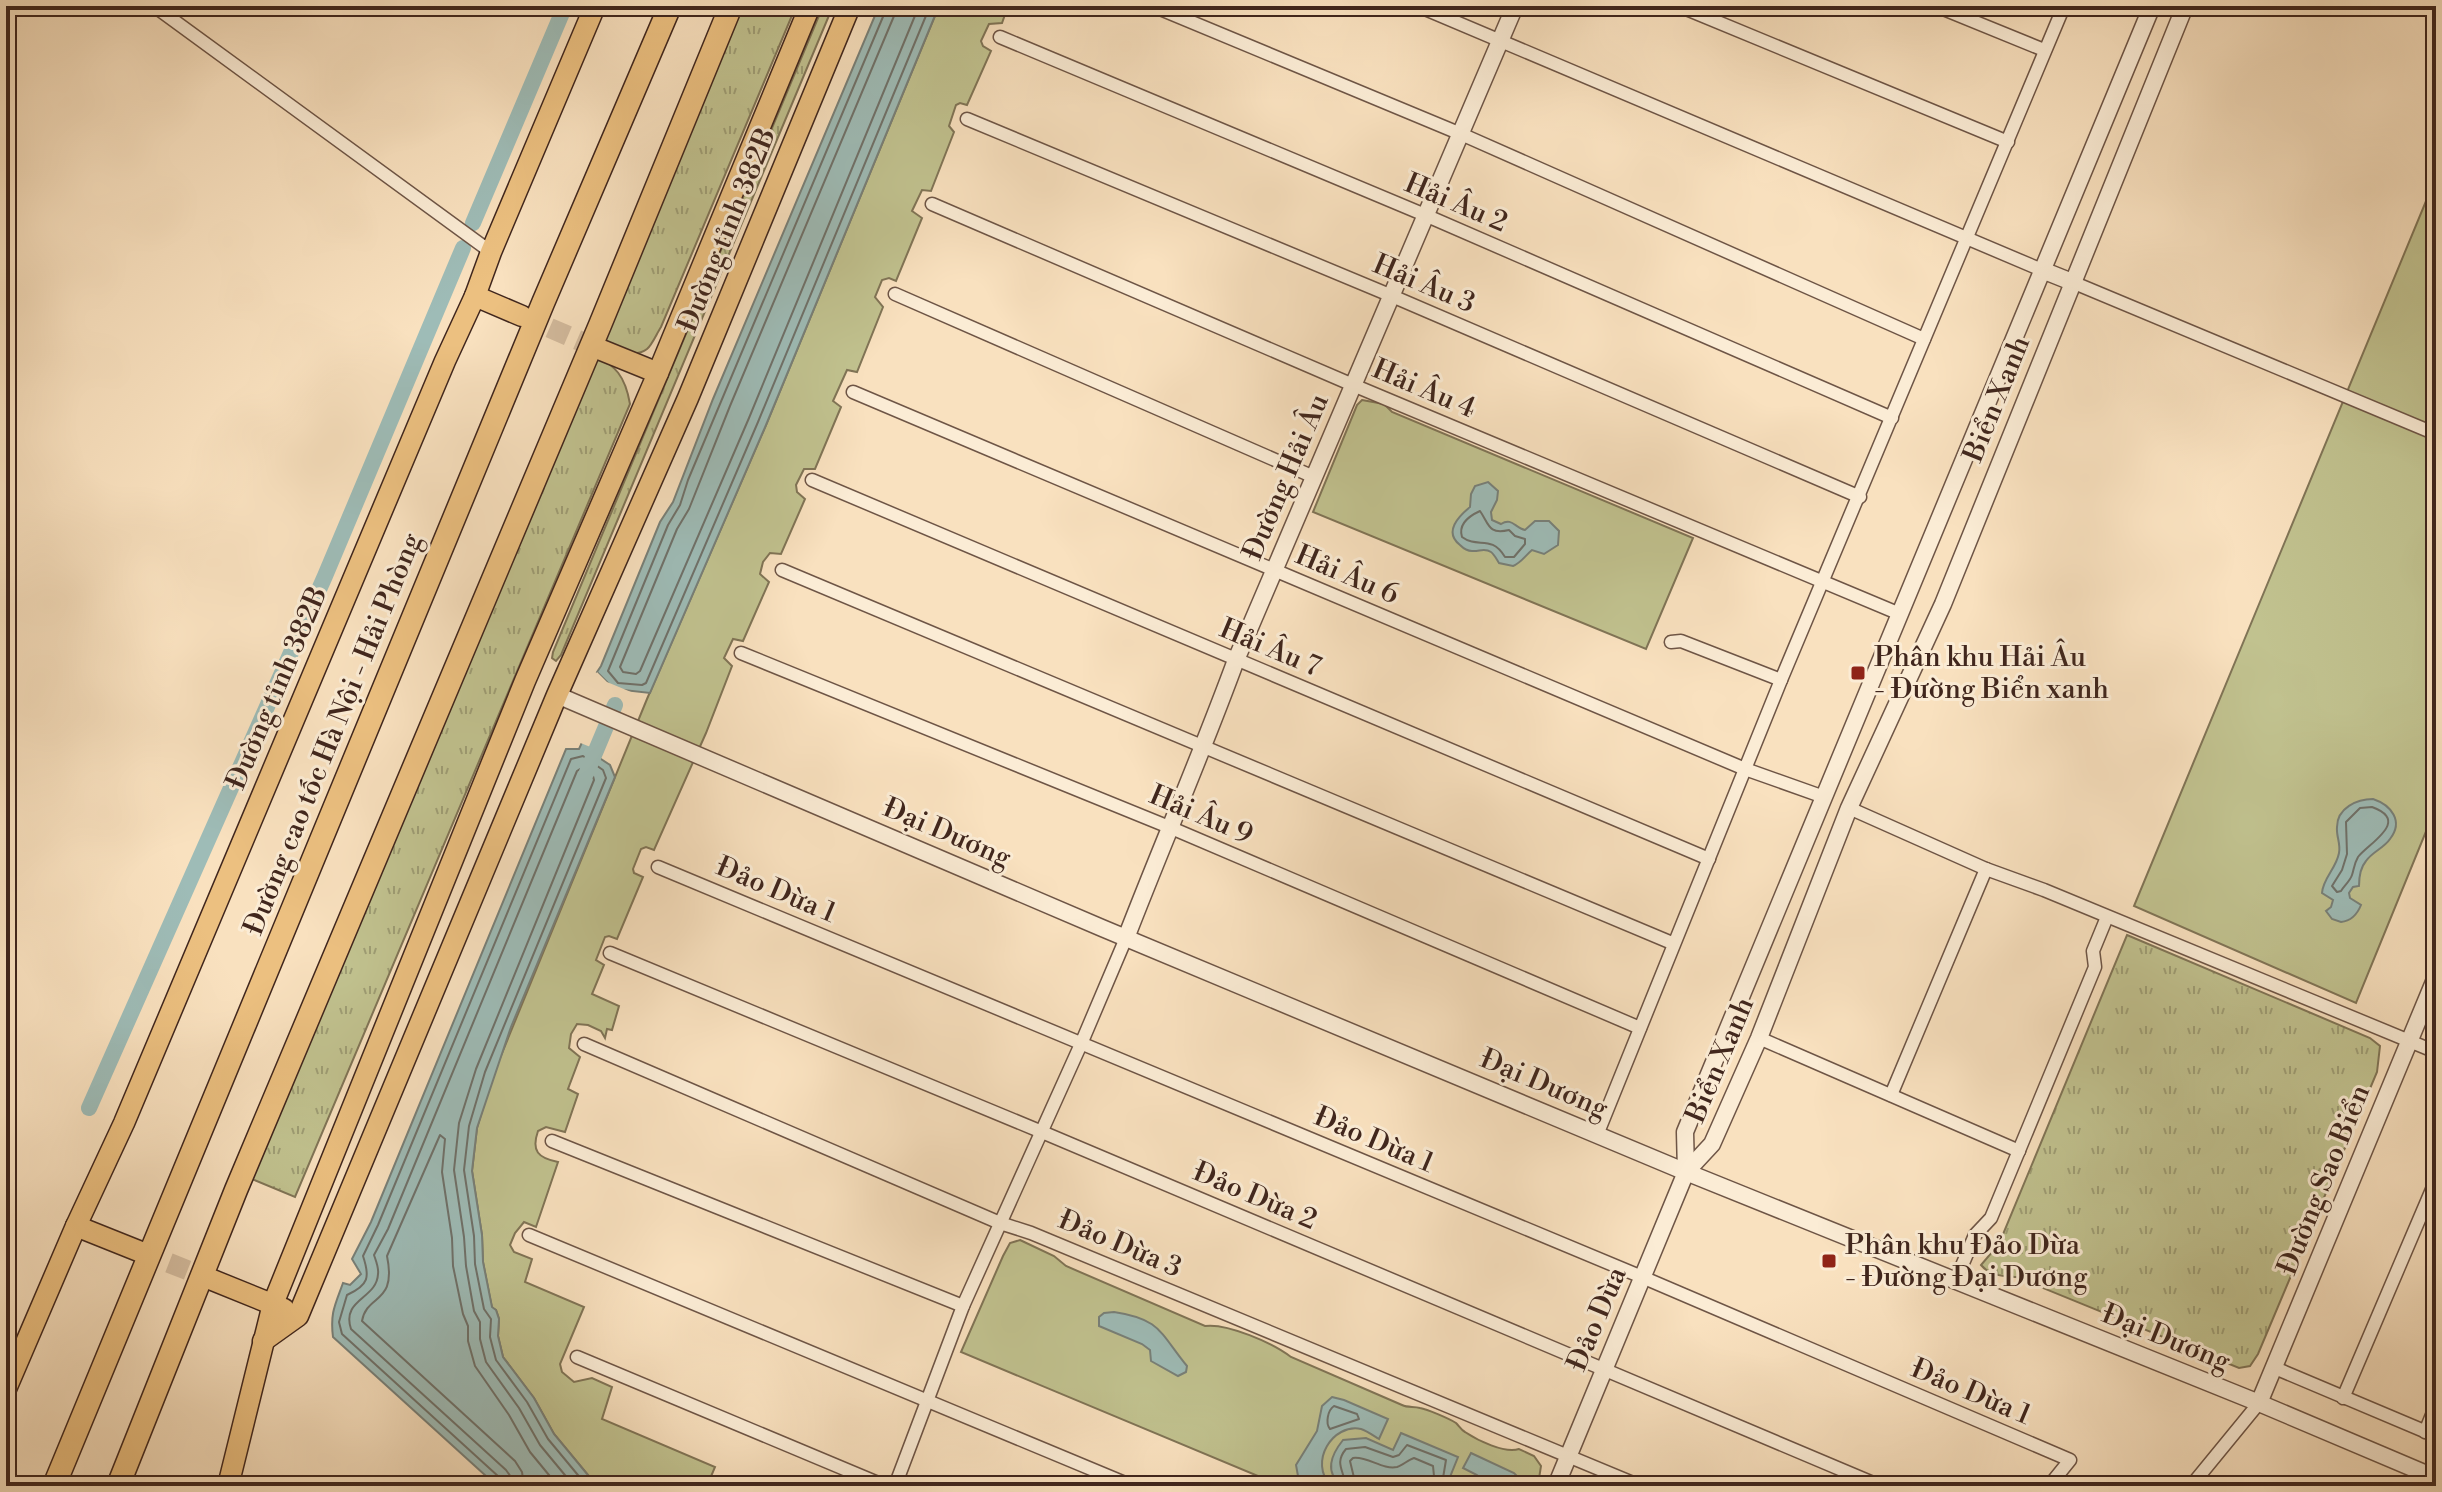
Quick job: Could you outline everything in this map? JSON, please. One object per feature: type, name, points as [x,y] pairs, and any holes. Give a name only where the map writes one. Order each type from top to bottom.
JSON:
[{"type":"highway","name":"Đường cao tốc Hà Nội - Hải Phòng","points":[[54,1486],[669,6]]},
{"type":"highway","points":[[118,1486],[236,1190],[731,6]]},
{"type":"main road","name":"Đường tỉnh 382B","points":[[6,1389],[124,1123],[595,6]]},
{"type":"main road","name":"Đường tỉnh 382B","points":[[228,1486],[273,1304],[525,681],[658,373],[810,6]]},
{"type":"main road","name":"Đường tỉnh 382B","points":[[298,1316],[557,695],[688,398],[850,6]]},
{"type":"main road","points":[[475,296],[522,316]]},
{"type":"main road","points":[[594,347],[658,373]]},
{"type":"main road","points":[[525,681],[557,695]]},
{"type":"main road","points":[[76,1226],[141,1252]]},
{"type":"main road","points":[[210,1279],[298,1316],[263,1341]]},
{"type":"street","points":[[154,6],[491,252]]},
{"type":"street","points":[[1153,6],[1461,134],[1924,339]]},
{"type":"street","points":[[1418,6],[2436,434]]},
{"type":"street","name":"Đường Hải Âu","points":[[1126,938],[1236,660],[1515,6]]},
{"type":"street","points":[[1679,6],[2008,142]]},
{"type":"street","points":[[1936,6],[2044,50]]},
{"type":"street","points":[[1597,1135],[1672,943],[2064,6]]},
{"type":"street","name":"Biển Xanh","points":[[1686,1172],[1685,1132],[2152,6]]},
{"type":"street","name":"Biển Xanh","points":[[1686,1172],[1712,1144],[1759,1038],[1849,808],[1943,604],[2185,6]]},
{"type":"street","name":"Hải Âu 2","points":[[1000,37],[1425,215],[1892,418]]},
{"type":"street","name":"Hải Âu 3","points":[[967,119],[1392,296],[1860,497]]},
{"type":"street","name":"Hải Âu 4","points":[[932,204],[1353,385],[1900,614]]},
{"type":"street","points":[[895,294],[1314,477]]},
{"type":"street","name":"Hải Âu 6","points":[[853,392],[1745,769],[1824,797]]},
{"type":"street","name":"Hải Âu 7","points":[[812,480],[1709,859]]},
{"type":"street","points":[[782,570],[1672,943]]},
{"type":"street","points":[[1671,642],[1681,641],[1781,680]]},
{"type":"street","name":"Hải Âu 9","points":[[741,653],[1169,827],[1640,1028]]},
{"type":"street","name":"Đại Dương","points":[[557,695],[1597,1135],[2259,1403],[2436,1478]]},
{"type":"street","points":[[1824,797],[1986,869],[2436,1052]]},
{"type":"street","name":"Đảo Dừa 1","points":[[658,867],[1642,1277],[2070,1460],[2049,1486]]},
{"type":"street","points":[[1891,1095],[1986,869]]},
{"type":"street","points":[[1955,1282],[1975,1235],[1991,1218],[2019,1151],[2095,967],[2093,951],[2107,917]]},
{"type":"street","points":[[895,1486],[963,1306],[1126,938]]},
{"type":"street","name":"Đảo Dừa 2","points":[[610,953],[1880,1486]]},
{"type":"street","name":"Đường Sao Biển","points":[[2259,1403],[2436,977]]},
{"type":"street","points":[[1759,1038],[2019,1151]]},
{"type":"street","name":"Đảo Dừa 3","points":[[584,1044],[1000,1223],[1031,1233],[1640,1486]]},
{"type":"street","points":[[552,1141],[963,1306]]},
{"type":"street","name":"Đảo Dừa","points":[[1556,1486],[1686,1172]]},
{"type":"street","points":[[2343,1398],[2436,1180]]},
{"type":"street","points":[[529,1235],[1132,1486]]},
{"type":"street","points":[[577,1357],[885,1486]]},
{"type":"street","points":[[2275,1368],[2430,1434],[2436,1405]]},
{"type":"street","points":[[2191,1486],[2259,1403]]},
{"type":"green space","points":[[742,6],[796,6],[661,327],[647,349],[635,353],[621,352],[596,342]]},
{"type":"green space","points":[[823,6],[833,6],[556,661],[552,658],[553,652]]},
{"type":"green space","points":[[939,6],[1008,6],[1002,23],[989,24],[981,41],[991,51],[967,105],[956,105],[949,126],[954,132],[931,191],[922,190],[912,211],[922,218],[896,281],[889,278],[882,280],[875,297],[883,307],[857,372],[847,370],[833,401],[841,407],[815,469],[804,469],[796,485],[797,492],[805,499],[781,554],[770,553],[763,562],[760,574],[769,582],[743,641],[733,639],[724,658],[732,666],[706,733],[654,850],[641,849],[633,869],[634,873],[643,877],[617,939],[605,937],[596,960],[604,965],[592,994],[619,1006],[612,1030],[607,1029],[605,1038],[601,1031],[577,1024],[571,1034],[569,1048],[580,1057],[568,1089],[578,1094],[565,1132],[546,1127],[538,1131],[536,1149],[541,1156],[558,1162],[536,1227],[524,1222],[510,1245],[514,1252],[532,1259],[525,1282],[584,1307],[560,1364],[562,1372],[574,1382],[592,1378],[612,1387],[602,1419],[715,1467],[707,1486],[597,1486],[554,1434],[534,1398],[503,1357],[498,1336],[499,1319],[492,1308],[483,1262],[472,1171],[477,1128],[493,1075],[647,699],[766,425]]},
{"type":"green space","points":[[2436,177],[2436,807],[2356,1003],[2134,906]]},
{"type":"green space","points":[[592,352],[618,373],[630,404],[295,1197],[247,1177]]},
{"type":"green space","points":[[1362,400],[1384,404],[1392,412],[1693,538],[1646,649],[1313,512],[1357,405]]},
{"type":"green space","points":[[2127,935],[2370,1038],[2380,1046],[2377,1072],[2258,1354],[2250,1366],[2239,1368],[2016,1277],[1993,1273],[1981,1265],[1999,1244]]},
{"type":"green space","points":[[1020,1240],[1054,1256],[1066,1266],[1205,1326],[1250,1335],[1291,1357],[1402,1405],[1444,1417],[1484,1442],[1506,1450],[1519,1449],[1534,1456],[1541,1466],[1538,1485],[1282,1486],[961,1352],[1003,1256],[1010,1243]]},
{"type":"water","points":[[879,6],[939,6],[766,425],[650,693],[624,690],[592,753],[610,765],[615,777],[511,1027],[477,1128],[472,1171],[483,1262],[492,1307],[499,1319],[498,1336],[503,1357],[534,1398],[554,1434],[597,1486],[497,1486],[333,1337],[334,1309],[343,1283],[350,1285],[361,1274],[352,1259],[371,1222],[566,749],[579,749],[609,684],[597,672],[660,522],[673,502],[713,399]]},
{"type":"water","points":[[1488,482],[1498,491],[1491,512],[1492,520],[1501,524],[1511,522],[1525,530],[1535,521],[1549,521],[1559,531],[1558,545],[1544,554],[1532,550],[1513,566],[1499,563],[1488,551],[1470,551],[1461,546],[1453,535],[1454,524],[1470,507],[1475,486]]},
{"type":"water","points":[[2373,799],[2394,814],[2396,826],[2387,842],[2364,864],[2359,886],[2353,887],[2349,893],[2350,898],[2361,905],[2358,912],[2351,919],[2341,922],[2332,919],[2326,911],[2333,900],[2322,893],[2339,853],[2338,820],[2349,806]]},
{"type":"water","points":[[1114,1312],[1151,1323],[1187,1366],[1186,1372],[1178,1376],[1151,1361],[1150,1350],[1142,1344],[1099,1326],[1099,1317]]},
{"type":"water","points":[[1332,1397],[1388,1419],[1379,1439],[1361,1429],[1341,1432],[1333,1438],[1323,1456],[1322,1466],[1331,1486],[1305,1486],[1298,1476],[1296,1465],[1317,1431],[1322,1406]]},
{"type":"water","points":[[1401,1433],[1458,1457],[1450,1477],[1472,1486],[1342,1486],[1336,1481],[1331,1463],[1343,1440],[1366,1438],[1393,1450]]},
{"type":"water","points":[[1471,1453],[1514,1473],[1517,1476],[1516,1484],[1521,1486],[1488,1486],[1477,1475],[1463,1468]]},
{"type":"pier","points":[[597,672],[607,682],[643,697],[627,694],[598,750],[578,742],[604,685],[595,676]]},
{"type":"waterway","points":[[473,223],[565,6]]},
{"type":"waterway","points":[[89,1108],[325,576],[463,248]]},
{"type":"waterway","points":[[587,772],[615,705]]},
{"type":"tunnel","points":[[522,316],[594,347]]},
{"type":"tunnel","points":[[141,1252],[210,1279]]},
{"type":"place","name":"Phân khu Hải Âu - Đường Biển xanh","points":[[1858,673]]},
{"type":"place","name":"Phân khu Đảo Dừa - Đường Đại Dương","points":[[1829,1261]]}]
